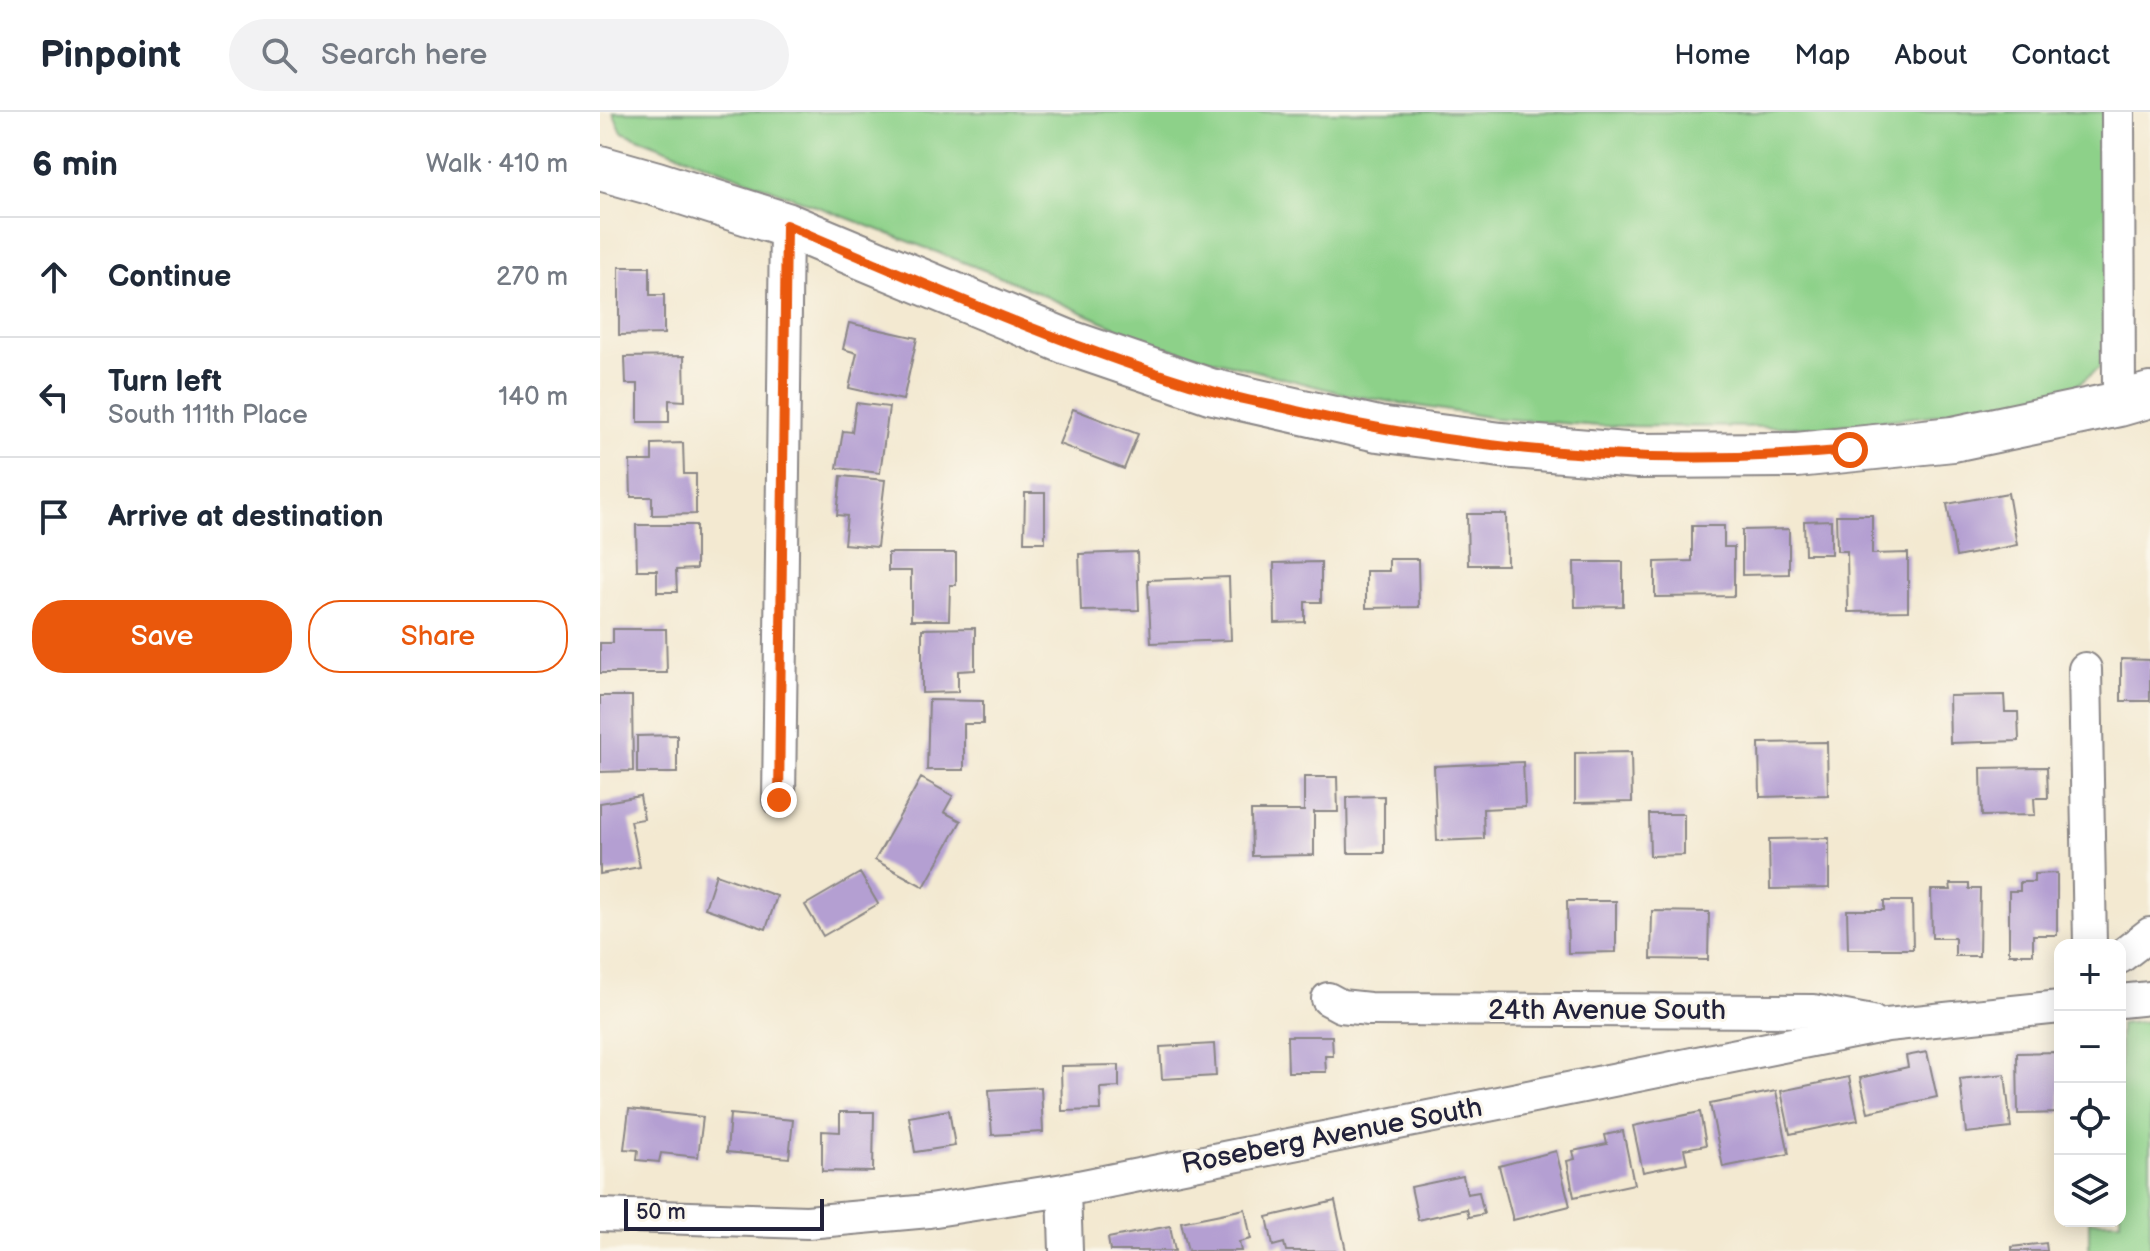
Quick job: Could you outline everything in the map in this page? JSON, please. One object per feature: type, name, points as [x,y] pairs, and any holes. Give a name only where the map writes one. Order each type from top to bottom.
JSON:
[{"type":"main road","points":[[600,168],[786,225],[1067,342],[1210,391],[1378,429],[1501,445],[1638,456],[1797,455],[1953,439],[2135,399]]},
{"type":"street","points":[[2118,112],[2135,399]]},
{"type":"street","points":[[779,800],[786,225]]},
{"type":"street","points":[[2085,669],[2090,939]]},
{"type":"street","points":[[2126,952],[2150,934]]},
{"type":"street","points":[[2126,1000],[2150,998]]},
{"type":"street","name":"24th Avenue South","points":[[1328,999],[1341,1006],[1369,1009],[1813,1011],[1887,1025]]},
{"type":"street","name":"Roseberg Avenue South","points":[[600,1215],[807,1222],[929,1211],[1064,1190],[1887,1025],[2054,1008]]},
{"type":"street","points":[[1064,1190],[1066,1251]]},
{"type":"green space","points":[[613,112],[2110,112],[2114,324],[2100,367],[2071,390],[1953,413],[1825,427],[1599,426],[1494,418],[1349,395],[1156,345],[1002,277],[622,132]]},
{"type":"green space","points":[[2150,1021],[2150,1251],[2089,1251],[2089,1227],[2126,1227],[2126,1023]]},
{"type":"building","points":[[619,267],[650,267],[650,295],[664,295],[664,334],[619,335]]},
{"type":"building","points":[[849,323],[917,338],[903,400],[849,388],[857,353],[843,349]]},
{"type":"building","points":[[684,356],[685,401],[669,400],[669,422],[638,422],[638,384],[626,384],[625,357]]},
{"type":"building","points":[[856,403],[889,407],[880,473],[837,468],[843,431],[852,432]]},
{"type":"building","points":[[1073,409],[1138,434],[1124,469],[1059,444]]},
{"type":"building","points":[[683,443],[684,474],[696,474],[696,514],[652,515],[652,497],[631,497],[630,461],[652,461],[652,444]]},
{"type":"building","points":[[841,476],[885,480],[877,547],[844,544],[847,516],[837,515]]},
{"type":"building","points":[[1025,493],[1045,493],[1045,542],[1024,542]]},
{"type":"building","points":[[2008,493],[2017,545],[1956,557],[1947,504]]},
{"type":"building","points":[[1467,514],[1506,514],[1507,565],[1468,565]]},
{"type":"building","points":[[1836,515],[1872,515],[1872,554],[1908,553],[1908,611],[1848,612],[1847,551],[1837,551]]},
{"type":"building","points":[[1831,520],[1831,554],[1805,554],[1804,521]]},
{"type":"building","points":[[636,525],[696,525],[696,569],[676,570],[677,592],[657,592],[657,570],[637,570]]},
{"type":"building","points":[[1692,526],[1724,526],[1724,547],[1734,547],[1734,596],[1655,597],[1655,562],[1692,561]]},
{"type":"building","points":[[1789,529],[1789,574],[1742,575],[1742,530]]},
{"type":"building","points":[[1137,552],[1139,610],[1081,611],[1079,554]]},
{"type":"building","points":[[888,553],[956,553],[956,585],[950,585],[949,620],[911,620],[911,571],[888,571]]},
{"type":"building","points":[[1389,559],[1418,559],[1419,607],[1366,608],[1366,571],[1389,571]]},
{"type":"building","points":[[1321,562],[1321,602],[1305,602],[1305,622],[1275,623],[1274,563]]},
{"type":"building","points":[[1574,562],[1623,562],[1623,606],[1575,607]]},
{"type":"building","points":[[1229,577],[1231,640],[1151,643],[1148,580]]},
{"type":"building","points":[[975,628],[975,670],[958,671],[958,692],[922,693],[922,629]]},
{"type":"building","points":[[613,629],[666,629],[667,673],[600,673],[600,643],[613,643]]},
{"type":"building","points":[[2121,659],[2150,660],[2150,701],[2121,701]]},
{"type":"building","points":[[2004,695],[2005,712],[2018,712],[2019,741],[1950,743],[1949,696]]},
{"type":"building","points":[[600,696],[632,696],[633,771],[600,772]]},
{"type":"building","points":[[929,700],[983,701],[983,724],[964,724],[964,770],[927,770]]},
{"type":"building","points":[[677,735],[677,773],[637,773],[637,736]]},
{"type":"building","points":[[1827,742],[1828,795],[1760,797],[1759,743]]},
{"type":"building","points":[[1631,752],[1632,802],[1575,803],[1575,753]]},
{"type":"building","points":[[1523,762],[1525,807],[1483,809],[1484,839],[1437,841],[1434,766]]},
{"type":"building","points":[[2047,767],[2048,798],[2034,798],[2035,815],[1982,816],[1981,768]]},
{"type":"building","points":[[1304,777],[1337,777],[1338,812],[1314,812],[1314,855],[1252,856],[1251,811],[1304,811]]},
{"type":"building","points":[[921,778],[953,796],[944,812],[961,821],[924,887],[875,860]]},
{"type":"building","points":[[640,796],[644,819],[630,821],[640,867],[600,874],[600,803]]},
{"type":"building","points":[[1384,796],[1384,853],[1348,853],[1347,797]]},
{"type":"building","points":[[1649,814],[1684,814],[1684,855],[1650,856]]},
{"type":"building","points":[[1829,838],[1829,888],[1770,889],[1769,839]]},
{"type":"building","points":[[860,873],[878,904],[823,936],[805,905]]},
{"type":"building","points":[[2057,873],[2057,935],[2033,935],[2033,954],[2009,954],[2009,891],[2020,891],[2020,882],[2034,882],[2034,874]]},
{"type":"building","points":[[716,874],[777,896],[766,929],[705,908]]},
{"type":"building","points":[[1950,884],[1969,884],[1969,889],[1980,889],[1979,956],[1955,956],[1955,938],[1932,938],[1931,890],[1951,890]]},
{"type":"building","points":[[1567,901],[1616,901],[1616,952],[1568,953]]},
{"type":"building","points":[[1884,901],[1912,901],[1913,949],[1848,949],[1847,910],[1884,910]]},
{"type":"building","points":[[1652,911],[1709,912],[1708,960],[1651,959]]},
{"type":"building","points":[[1287,1036],[1332,1036],[1333,1056],[1325,1056],[1326,1072],[1288,1072]]},
{"type":"building","points":[[1214,1044],[1216,1076],[1162,1079],[1160,1047]]},
{"type":"building","points":[[1927,1052],[1937,1097],[1868,1112],[1860,1078],[1908,1067],[1906,1056]]},
{"type":"building","points":[[2054,1052],[2054,1113],[2018,1114],[2017,1053]]},
{"type":"building","points":[[1119,1065],[1119,1087],[1100,1088],[1101,1110],[1062,1111],[1061,1066]]},
{"type":"building","points":[[2005,1074],[2011,1128],[1966,1133],[1960,1079]]},
{"type":"building","points":[[1849,1077],[1858,1120],[1790,1134],[1781,1091]]},
{"type":"building","points":[[1041,1087],[1043,1132],[992,1135],[989,1090]]},
{"type":"building","points":[[1776,1091],[1789,1154],[1723,1167],[1710,1104]]},
{"type":"building","points":[[629,1109],[703,1117],[698,1157],[661,1153],[659,1162],[637,1160],[638,1150],[624,1149]]},
{"type":"building","points":[[949,1110],[955,1146],[915,1152],[909,1117]]},
{"type":"building","points":[[840,1112],[874,1112],[873,1172],[822,1171],[822,1131],[840,1132]]},
{"type":"building","points":[[1700,1112],[1706,1145],[1684,1149],[1687,1163],[1643,1172],[1633,1126]]},
{"type":"building","points":[[730,1114],[793,1120],[789,1158],[727,1152]]},
{"type":"building","points":[[1623,1131],[1634,1184],[1574,1197],[1567,1161],[1575,1159],[1573,1151],[1607,1144],[1605,1135]]},
{"type":"building","points":[[1556,1151],[1570,1206],[1513,1220],[1499,1166]]},
{"type":"building","points":[[1463,1176],[1467,1194],[1479,1192],[1484,1214],[1469,1217],[1467,1209],[1418,1220],[1411,1187]]},
{"type":"building","points":[[1335,1201],[1346,1251],[1286,1251],[1284,1243],[1273,1246],[1267,1217]]},
{"type":"building","points":[[1245,1209],[1251,1239],[1239,1242],[1241,1251],[1188,1251],[1181,1222]]},
{"type":"building","points":[[1170,1226],[1175,1251],[1110,1251],[1108,1238]]},
{"type":"building","points":[[2046,1243],[2047,1251],[2012,1251],[2012,1247]]},
{"type":"route","points":[[779,800],[786,225],[1067,342],[1210,391],[1378,429],[1501,445],[1638,456],[1797,455],[1850,450]]}]
